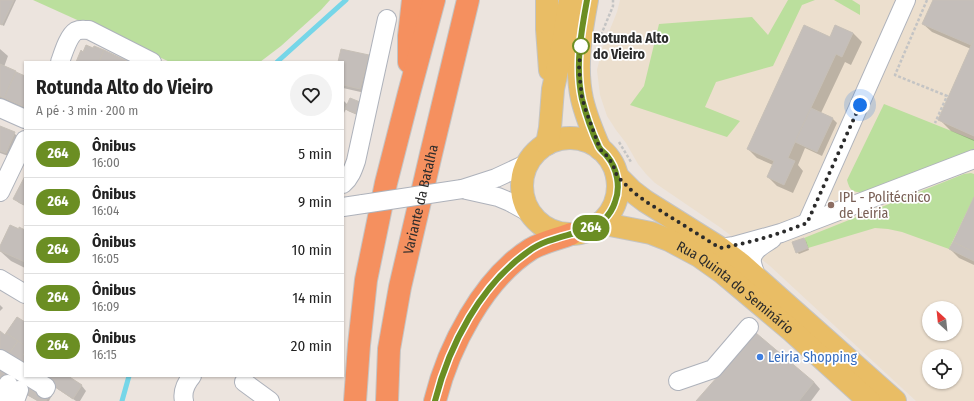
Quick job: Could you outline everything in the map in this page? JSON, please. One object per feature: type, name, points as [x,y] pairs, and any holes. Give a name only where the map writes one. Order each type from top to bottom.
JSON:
[{"type":"highway","points":[[409,93],[409,36],[413,0]]},
{"type":"highway","points":[[355,401],[358,345],[366,280],[386,183],[434,0]]},
{"type":"highway","name":"Variante da Batalha","points":[[387,401],[389,349],[400,287],[468,0]]},
{"type":"highway","points":[[435,401],[439,384],[456,344],[478,305],[491,286],[505,271],[531,249],[571,234]]},
{"type":"main road","points":[[547,0],[548,49],[553,89]]},
{"type":"main road","points":[[547,144],[550,128],[553,89],[570,0]]},
{"type":"main road","points":[[587,0],[582,25],[579,66],[582,98],[586,111],[608,144],[608,157],[613,165],[625,172],[618,189],[615,202],[609,213],[600,223],[586,231],[571,234],[555,232],[540,224],[530,213],[523,197],[522,188],[523,175],[533,156],[547,144],[560,140],[574,139],[608,144]]},
{"type":"main road","name":"Rua Quinta do Seminário","points":[[625,172],[632,191],[645,201],[720,248],[756,276],[895,401]]},
{"type":"main road","name":"Rua Quinta do Seminário","points":[[600,223],[651,233],[684,247],[699,256],[723,273],[786,326],[869,401]]},
{"type":"street","points":[[807,223],[906,0]]},
{"type":"street","points":[[344,183],[351,173],[356,161],[387,19]]},
{"type":"street","points":[[60,61],[71,36],[81,30],[89,30],[150,61]]},
{"type":"street","points":[[0,108],[24,119]]},
{"type":"street","points":[[0,192],[24,142]]},
{"type":"street","points":[[720,248],[734,246],[781,233],[974,159]]},
{"type":"street","points":[[344,207],[462,189],[496,178],[528,163]]},
{"type":"street","points":[[462,189],[498,197],[530,213]]},
{"type":"street","points":[[756,276],[752,263],[754,253],[760,247],[781,233]]},
{"type":"street","points":[[0,279],[24,293]]},
{"type":"street","points":[[678,381],[713,369],[749,327]]},
{"type":"street","points":[[181,400],[190,377]]},
{"type":"street","points":[[242,379],[247,392],[247,401]]},
{"type":"street","points":[[242,379],[270,401]]},
{"type":"path","points":[[600,38],[613,6],[613,0]]},
{"type":"path","points":[[927,0],[895,75],[947,96],[934,122]]},
{"type":"path","points":[[608,144],[621,145],[625,172]]},
{"type":"shaded area","name":"IPL - Politécnico de Leiria","points":[[620,0],[974,0],[974,401],[916,401],[770,266],[721,228],[655,183],[638,164],[626,143],[607,116],[600,95],[597,70],[602,49],[617,12]]},
{"type":"green space","points":[[33,0],[330,0],[281,46],[261,61],[168,61]]},
{"type":"green space","points":[[788,0],[815,0],[802,5],[773,66],[716,82],[705,107],[740,121],[727,137],[630,105],[644,86],[659,24],[752,17],[768,35]]},
{"type":"green space","points":[[834,0],[852,0],[860,5],[860,15]]},
{"type":"green space","points":[[884,104],[974,140],[974,150],[862,193],[854,191],[850,188],[847,180]]},
{"type":"green space","points":[[964,174],[974,174],[974,197],[949,249],[902,232],[875,228],[808,248],[804,238]]},
{"type":"building","points":[[0,0],[14,0],[2,25],[0,24]]},
{"type":"building","points":[[933,0],[974,0],[974,39],[971,45],[922,24]]},
{"type":"building","points":[[804,25],[830,37],[835,25],[853,33],[842,57],[836,54],[795,142],[788,158],[795,161],[784,185],[767,177],[774,161],[747,149]]},
{"type":"building","points":[[974,39],[974,136],[938,120]]},
{"type":"building","points":[[86,45],[104,50],[99,61],[76,61],[81,50],[83,52]]},
{"type":"building","points":[[341,49],[369,55],[360,89],[344,85],[344,61],[338,61]]},
{"type":"building","points":[[104,50],[127,61],[99,61]]},
{"type":"building","points":[[0,64],[16,71],[4,98],[0,96]]},
{"type":"building","points":[[16,72],[24,76],[24,107],[4,98]]},
{"type":"building","points":[[350,98],[365,104],[360,115],[345,109]]},
{"type":"building","points":[[811,108],[833,118],[817,152],[795,142]]},
{"type":"building","points":[[0,126],[15,132],[6,153],[0,151]]},
{"type":"building","points":[[24,178],[24,204],[13,199]]},
{"type":"building","points":[[974,197],[974,252],[953,242]]},
{"type":"building","points":[[10,225],[24,230],[24,262],[0,251],[0,246]]},
{"type":"building","points":[[804,238],[808,248],[796,253],[792,242]]},
{"type":"building","points":[[953,242],[974,252],[974,261],[949,249]]},
{"type":"building","points":[[17,317],[24,321],[24,345],[6,333]]},
{"type":"building","points":[[0,331],[18,341],[8,355],[0,349]]},
{"type":"building","name":"Leiria Shopping","points":[[756,333],[814,382],[799,401],[696,401]]},
{"type":"building","points":[[18,341],[24,345],[24,365],[8,355]]},
{"type":"building","points":[[0,364],[50,392],[46,401],[38,401],[0,379]]},
{"type":"building","points":[[40,377],[70,377],[82,385],[73,399]]},
{"type":"waterway","points":[[278,61],[346,0]]},
{"type":"waterway","points":[[122,401],[129,377]]},
{"type":"tunnel","points":[[29,396],[35,383]]},
{"type":"bus line","name":"264","points":[[435,401],[439,384],[456,344],[478,305],[491,286],[505,271],[531,249],[571,234],[586,231],[600,223],[609,213],[615,202],[618,189],[617,176],[608,157],[600,149],[582,98],[579,66],[582,25],[587,0]]},
{"type":"place","name":"Rotunda Alto do Vieiro","points":[[581,46]]},
{"type":"place","name":"IPL - Politécnico de Leiria","points":[[831,205]]},
{"type":"place","name":"Leiria Shopping","points":[[760,357]]},
{"type":"route","points":[[581,46],[579,66],[582,98],[600,149],[608,157],[617,176],[645,201],[720,248],[734,246],[781,233],[807,223],[860,105]]}]
